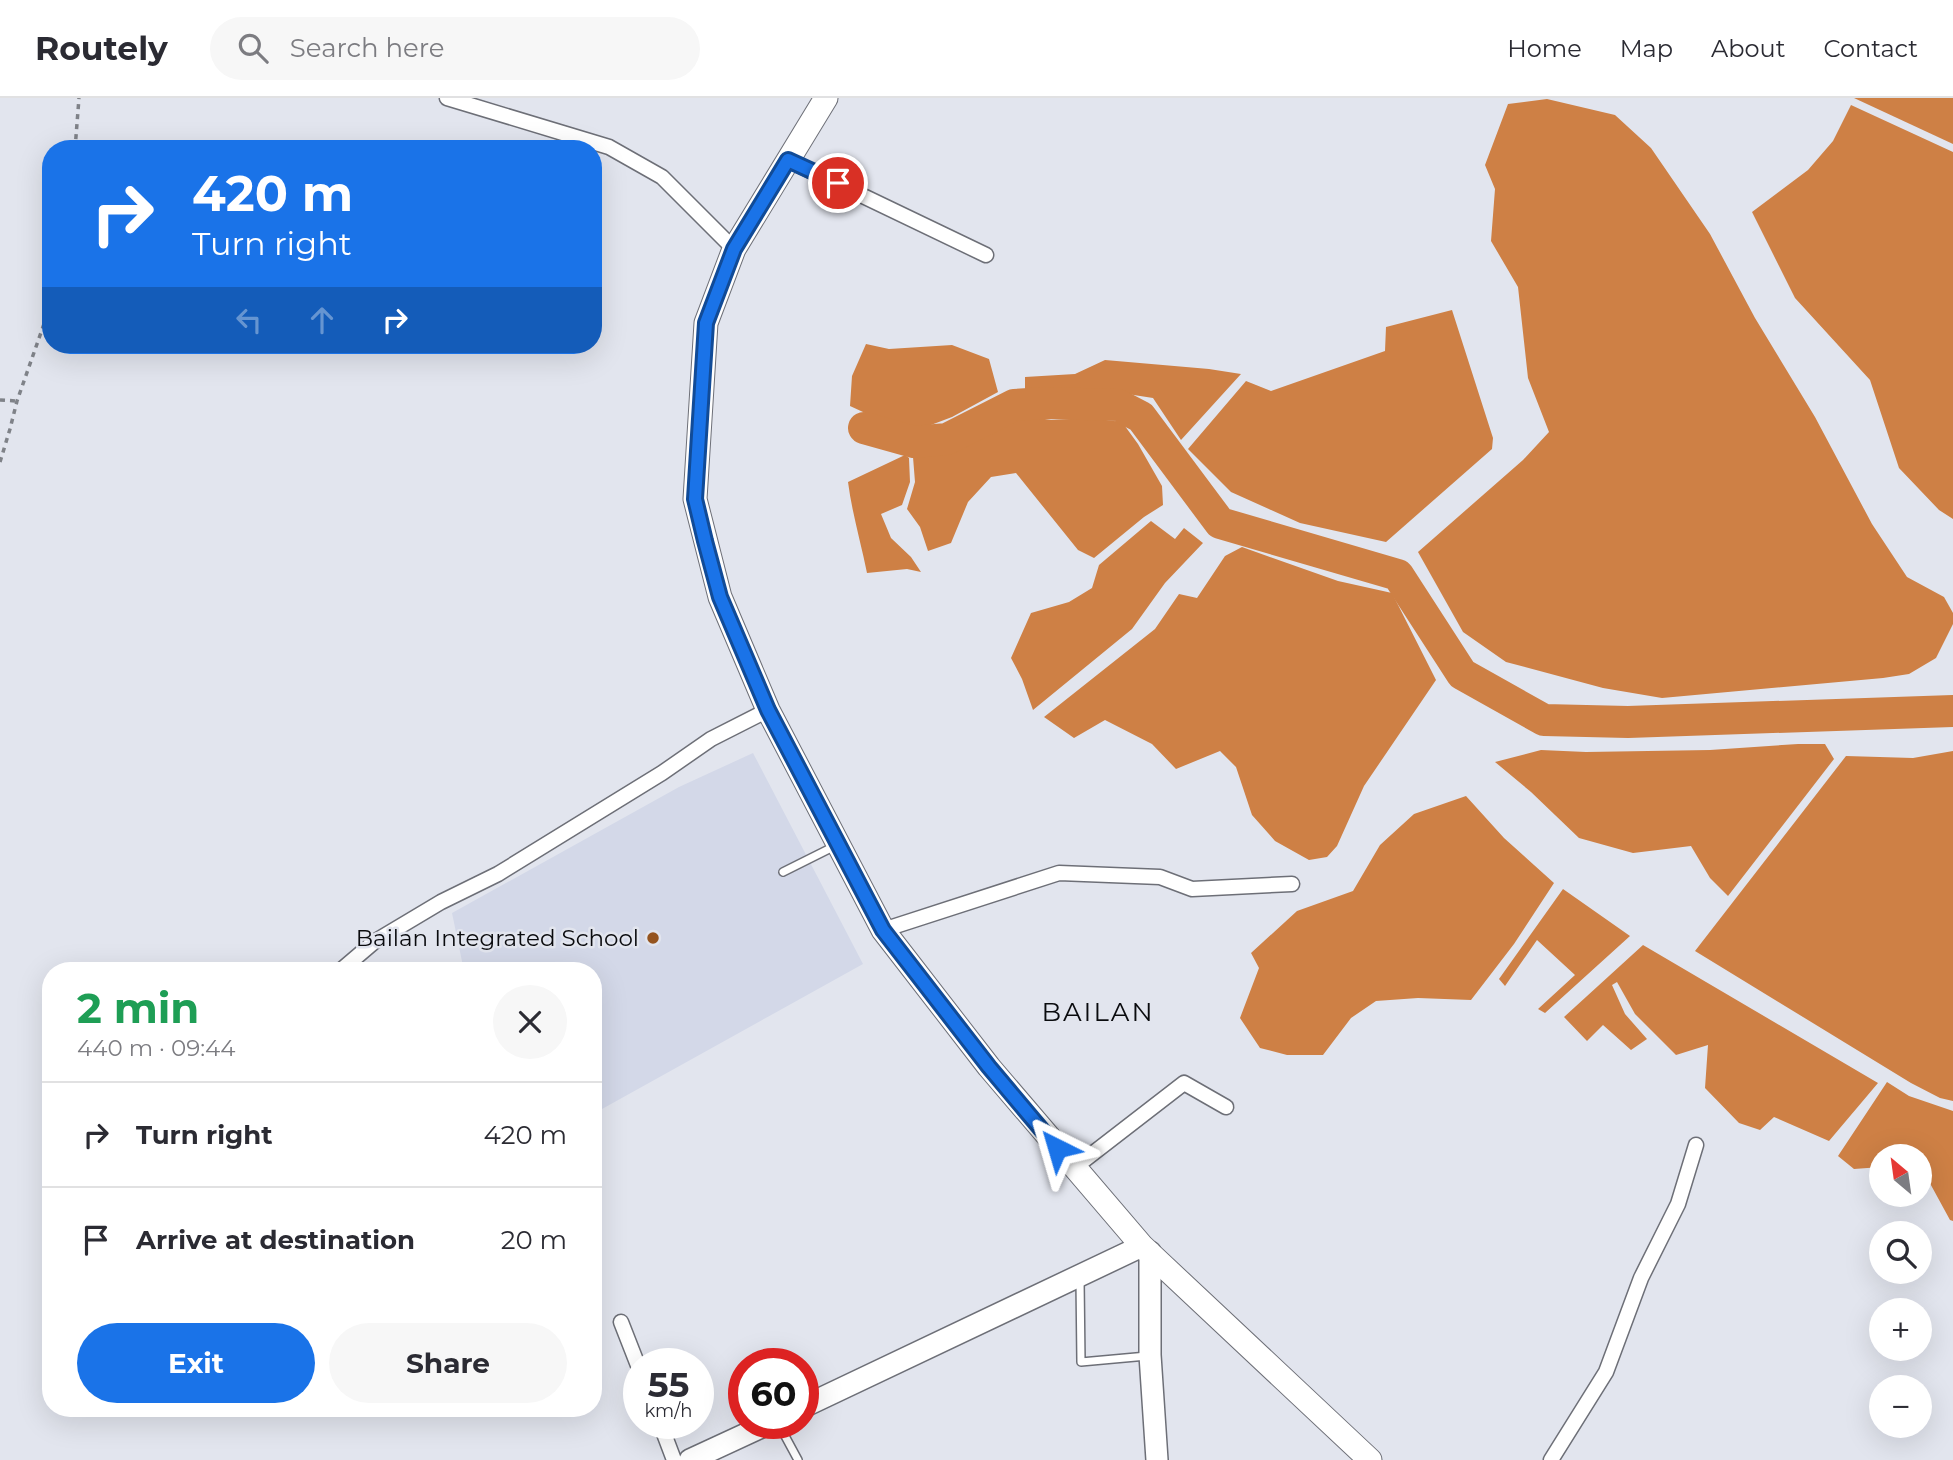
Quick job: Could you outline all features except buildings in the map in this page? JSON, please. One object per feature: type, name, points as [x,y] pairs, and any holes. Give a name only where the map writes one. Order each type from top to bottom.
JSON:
[{"type":"main road","points":[[826,98],[734,249],[706,323],[695,499],[720,597],[768,710],[883,930],[989,1067],[1146,1249],[1370,1460]]},
{"type":"main road","points":[[819,1399],[1080,1276],[1146,1249]]},
{"type":"main road","points":[[1146,1249],[1157,1460]]},
{"type":"main road","points":[[690,1460],[735,1439]]},
{"type":"street","points":[[447,98],[586,140]]},
{"type":"street","points":[[602,145],[662,177],[734,249]]},
{"type":"street","points":[[788,160],[986,255]]},
{"type":"street","points":[[351,962],[385,935],[441,902],[498,874],[712,739],[768,710]]},
{"type":"street","points":[[883,930],[1059,873],[1160,877],[1192,890],[1292,884]]},
{"type":"street","points":[[1074,1168],[1184,1083],[1226,1107]]},
{"type":"street","points":[[1551,1460],[1606,1372],[1641,1278],[1678,1204],[1696,1145]]},
{"type":"street","points":[[621,1322],[631,1348]]},
{"type":"street","points":[[666,1439],[674,1460]]},
{"type":"lane","points":[[783,872],[838,845]]},
{"type":"lane","points":[[1080,1276],[1081,1362],[1150,1355]]},
{"type":"lane","points":[[787,1439],[798,1460]]},
{"type":"path","points":[[76,140],[79,98]]},
{"type":"path","points":[[0,463],[17,401],[42,329]]},
{"type":"path","points":[[0,400],[17,401]]},
{"type":"shaded area","points":[[1854,98],[1953,98],[1953,144]]},
{"type":"shaded area","points":[[1547,99],[1615,115],[1651,148],[1710,234],[1755,318],[1815,417],[1872,524],[1907,577],[1944,597],[1953,613],[1953,624],[1936,658],[1909,674],[1883,678],[1662,698],[1603,688],[1506,662],[1463,632],[1418,552],[1523,460],[1549,432],[1528,378],[1518,287],[1491,241],[1495,189],[1485,165],[1508,104]]},
{"type":"shaded area","points":[[1851,105],[1953,152],[1953,519],[1939,510],[1899,468],[1870,380],[1795,298],[1752,212],[1808,170],[1833,141]]},
{"type":"shaded area","points":[[1452,310],[1493,438],[1492,449],[1386,542],[1300,523],[1231,492],[1188,449],[1246,381],[1271,391],[1385,351],[1386,327]]},
{"type":"shaded area","points":[[866,344],[889,349],[952,345],[989,359],[998,392],[952,417],[923,428],[889,424],[850,406],[852,376]]},
{"type":"shaded area","points":[[1105,360],[1241,374],[1181,440],[1153,398],[1108,391],[1063,395],[1025,392],[1025,377],[1075,374]]},
{"type":"shaded area","points":[[1020,415],[1051,420],[1090,418],[1122,422],[1162,486],[1163,505],[1094,558],[1078,550],[1016,473],[991,477],[968,502],[951,543],[928,551],[920,527],[907,509],[915,482],[913,457],[960,447]]},
{"type":"shaded area","points":[[905,455],[909,458],[910,482],[902,505],[881,514],[891,538],[911,557],[921,572],[907,569],[867,573],[848,482]]},
{"type":"shaded area","points":[[1151,521],[1175,539],[1184,528],[1203,543],[1165,583],[1132,629],[1033,710],[1011,658],[1031,613],[1069,602],[1092,588],[1099,565]]},
{"type":"shaded area","points":[[1242,547],[1338,581],[1392,593],[1436,680],[1364,786],[1337,846],[1327,857],[1309,860],[1275,841],[1252,815],[1236,767],[1220,751],[1176,769],[1152,744],[1105,720],[1074,738],[1044,717],[1155,629],[1179,594],[1197,598],[1225,556]]},
{"type":"shaded area","points":[[1825,744],[1834,759],[1728,896],[1710,878],[1691,846],[1633,853],[1579,838],[1495,762],[1541,750],[1710,750]]},
{"type":"shaded area","points":[[1953,751],[1953,1101],[1940,1098],[1911,1083],[1695,951],[1846,756],[1913,758]]},
{"type":"shaded area","name":"Bailan Integrated School","points":[[753,753],[863,964],[602,1109],[602,962],[462,962],[452,913],[679,787]]},
{"type":"shaded area","points":[[1466,796],[1504,838],[1554,883],[1514,944],[1471,1000],[1418,998],[1376,1001],[1351,1018],[1323,1055],[1287,1055],[1260,1048],[1240,1018],[1259,968],[1251,953],[1297,911],[1353,891],[1380,845],[1414,814]]},
{"type":"shaded area","points":[[1563,889],[1630,936],[1545,1013],[1538,1009],[1575,975],[1537,940],[1505,986],[1499,979]]},
{"type":"shaded area","points":[[1643,945],[1878,1083],[1829,1141],[1774,1117],[1760,1130],[1739,1123],[1705,1088],[1708,1045],[1676,1055],[1635,1014],[1617,982],[1612,985],[1625,1014],[1647,1039],[1631,1050],[1603,1025],[1587,1041],[1564,1017]]},
{"type":"shaded area","points":[[1887,1082],[1909,1096],[1953,1111],[1953,1221],[1932,1187],[1932,1144],[1869,1144],[1869,1168],[1854,1169],[1838,1156]]},
{"type":"waterway","points":[[864,428],[914,442],[947,439],[1014,405],[1118,405],[1141,417],[1220,523],[1398,575],[1462,674],[1544,720],[1628,722],[1953,711]]},
{"type":"place","name":"Bailan Integrated School","points":[[653,938]]},
{"type":"district","name":"BAILAN","points":[[1098,1012]]},
{"type":"route","points":[[838,183],[788,160],[734,249],[706,323],[695,499],[720,597],[768,710],[883,930],[989,1067],[1057,1148]]}]
